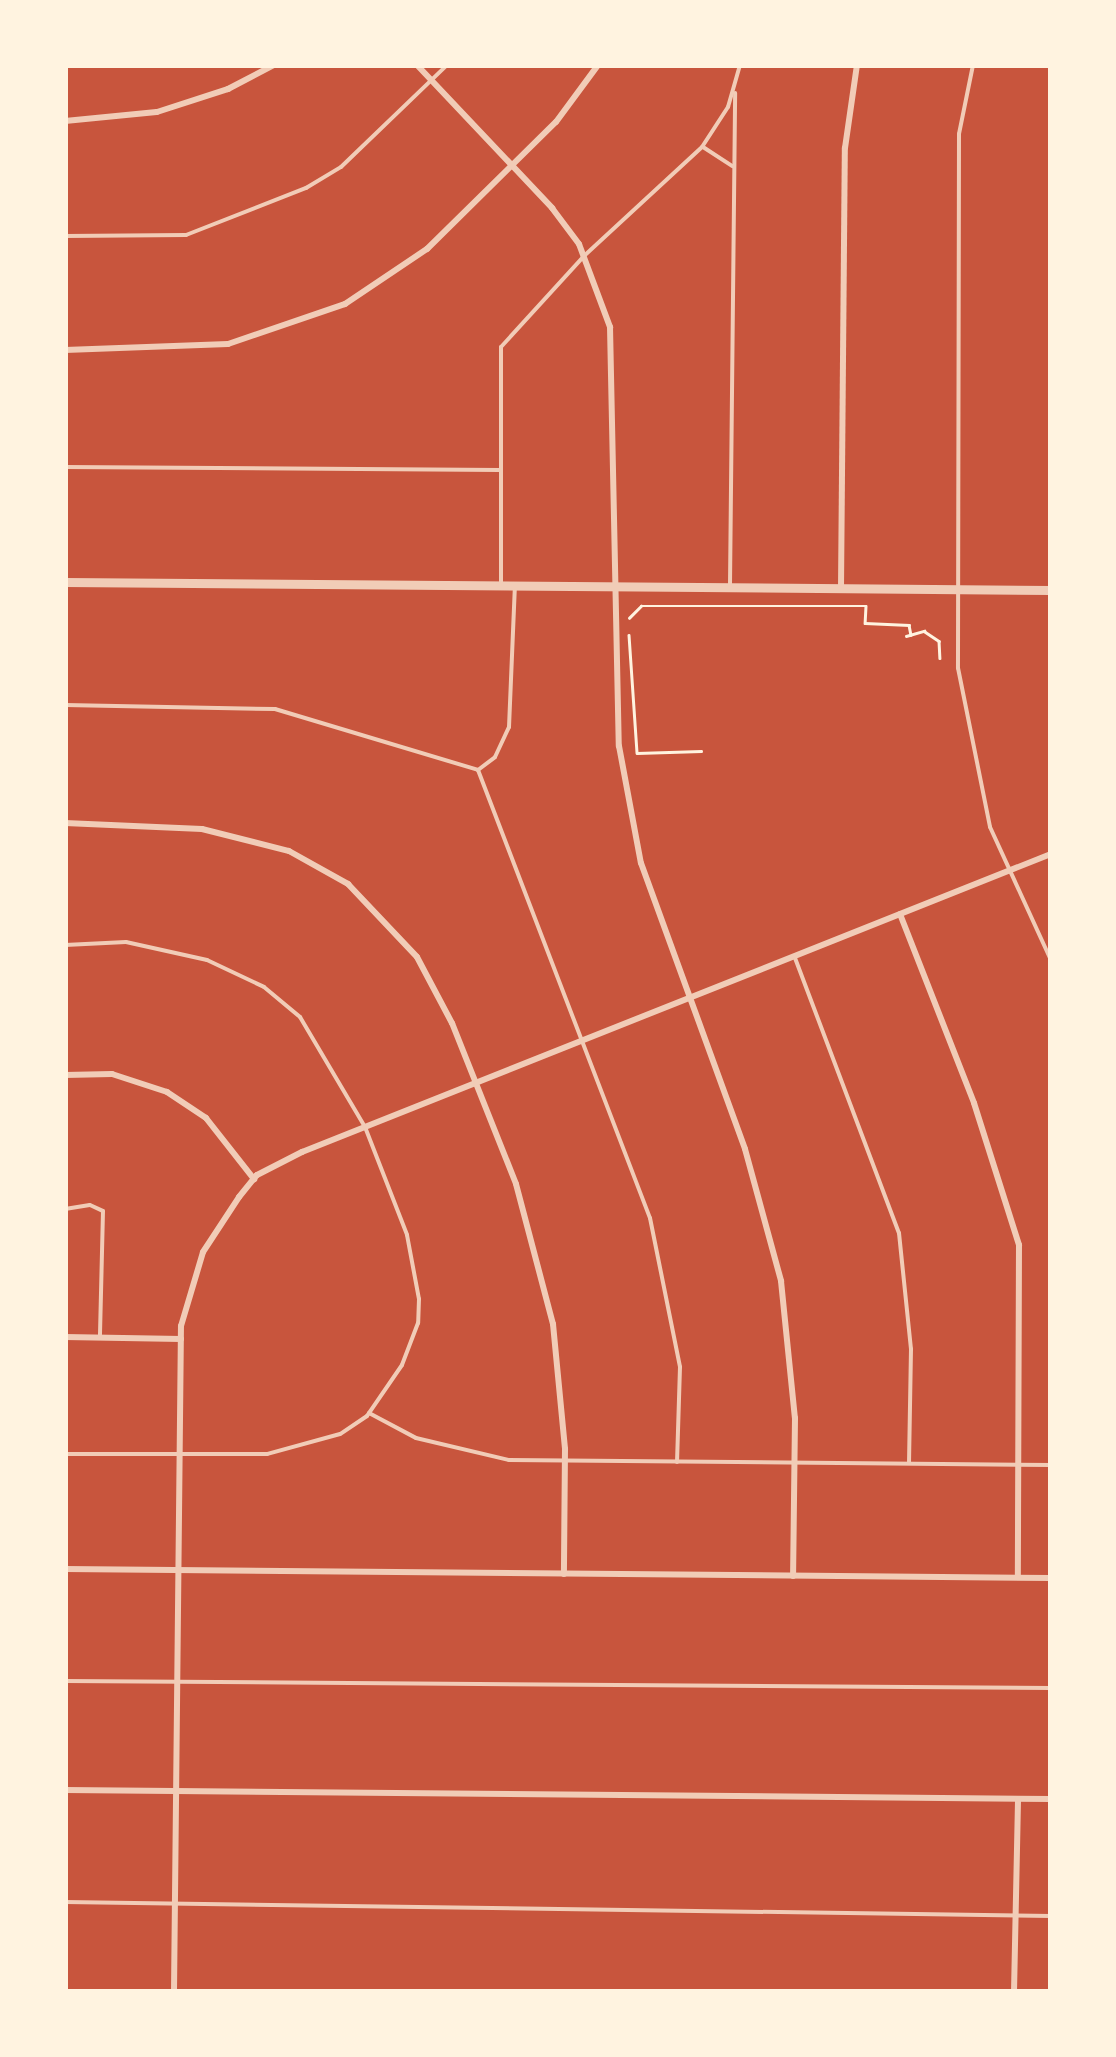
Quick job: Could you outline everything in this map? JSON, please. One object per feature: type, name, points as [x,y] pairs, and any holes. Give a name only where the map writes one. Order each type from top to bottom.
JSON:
[{"type":"street","points":[[65,121],[169,108],[274,65]]},
{"type":"street","points":[[417,65],[514,164],[584,256],[610,327],[615,372],[614,586],[619,746],[641,863],[744,1149],[781,1281],[794,1461],[793,1576]]},
{"type":"street","points":[[65,350],[217,346],[323,315],[408,264],[570,106],[598,65]]},
{"type":"street","points":[[841,588],[845,148],[857,65]]},
{"type":"street","points":[[65,582],[1051,590]]},
{"type":"street","points":[[65,823],[232,834],[289,851],[348,884],[417,956],[476,1083],[516,1184],[553,1324],[565,1462],[564,1574]]},
{"type":"street","points":[[174,1992],[181,1339],[203,1252],[254,1179],[364,1128],[1051,854]]},
{"type":"street","points":[[900,914],[974,1103],[1020,1245],[1018,1578]]},
{"type":"street","points":[[65,1074],[112,1074],[167,1092],[206,1118],[254,1179]]},
{"type":"street","points":[[65,1337],[181,1339]]},
{"type":"street","points":[[65,1568],[1051,1578]]},
{"type":"street","points":[[65,1790],[1051,1799]]},
{"type":"street","points":[[1014,1992],[1018,1799]]},
{"type":"lane","points":[[65,236],[186,234],[306,188],[341,168],[446,65]]},
{"type":"lane","points":[[730,588],[732,166],[740,65]]},
{"type":"lane","points":[[973,65],[959,134],[956,589],[969,744],[990,827],[1051,960]]},
{"type":"lane","points":[[501,586],[501,347],[584,256],[702,147],[736,84]]},
{"type":"lane","points":[[702,147],[732,166]]},
{"type":"lane","points":[[65,467],[502,470]]},
{"type":"lane","points":[[478,770],[504,744],[512,713],[515,586]]},
{"type":"lane","points":[[65,705],[276,709],[478,770]]},
{"type":"lane","points":[[478,770],[629,1154],[663,1269],[680,1367],[677,1462]]},
{"type":"lane","points":[[65,945],[160,946],[264,987],[317,1038],[364,1128],[407,1235],[420,1299],[418,1323],[402,1365],[370,1413],[340,1434],[305,1448],[180,1456],[65,1454]]},
{"type":"lane","points":[[794,956],[898,1233],[910,1332],[910,1464]]},
{"type":"lane","points":[[65,1209],[90,1205],[103,1211],[100,1338]]},
{"type":"lane","points":[[370,1413],[416,1438],[476,1456],[565,1462],[1051,1465]]},
{"type":"lane","points":[[65,1681],[1051,1688]]},
{"type":"lane","points":[[65,1902],[1051,1916]]},
{"type":"path","points":[[702,750],[637,753],[628,619],[641,606],[866,606],[865,623],[909,624],[909,636],[924,632],[939,641],[940,658]]}]
